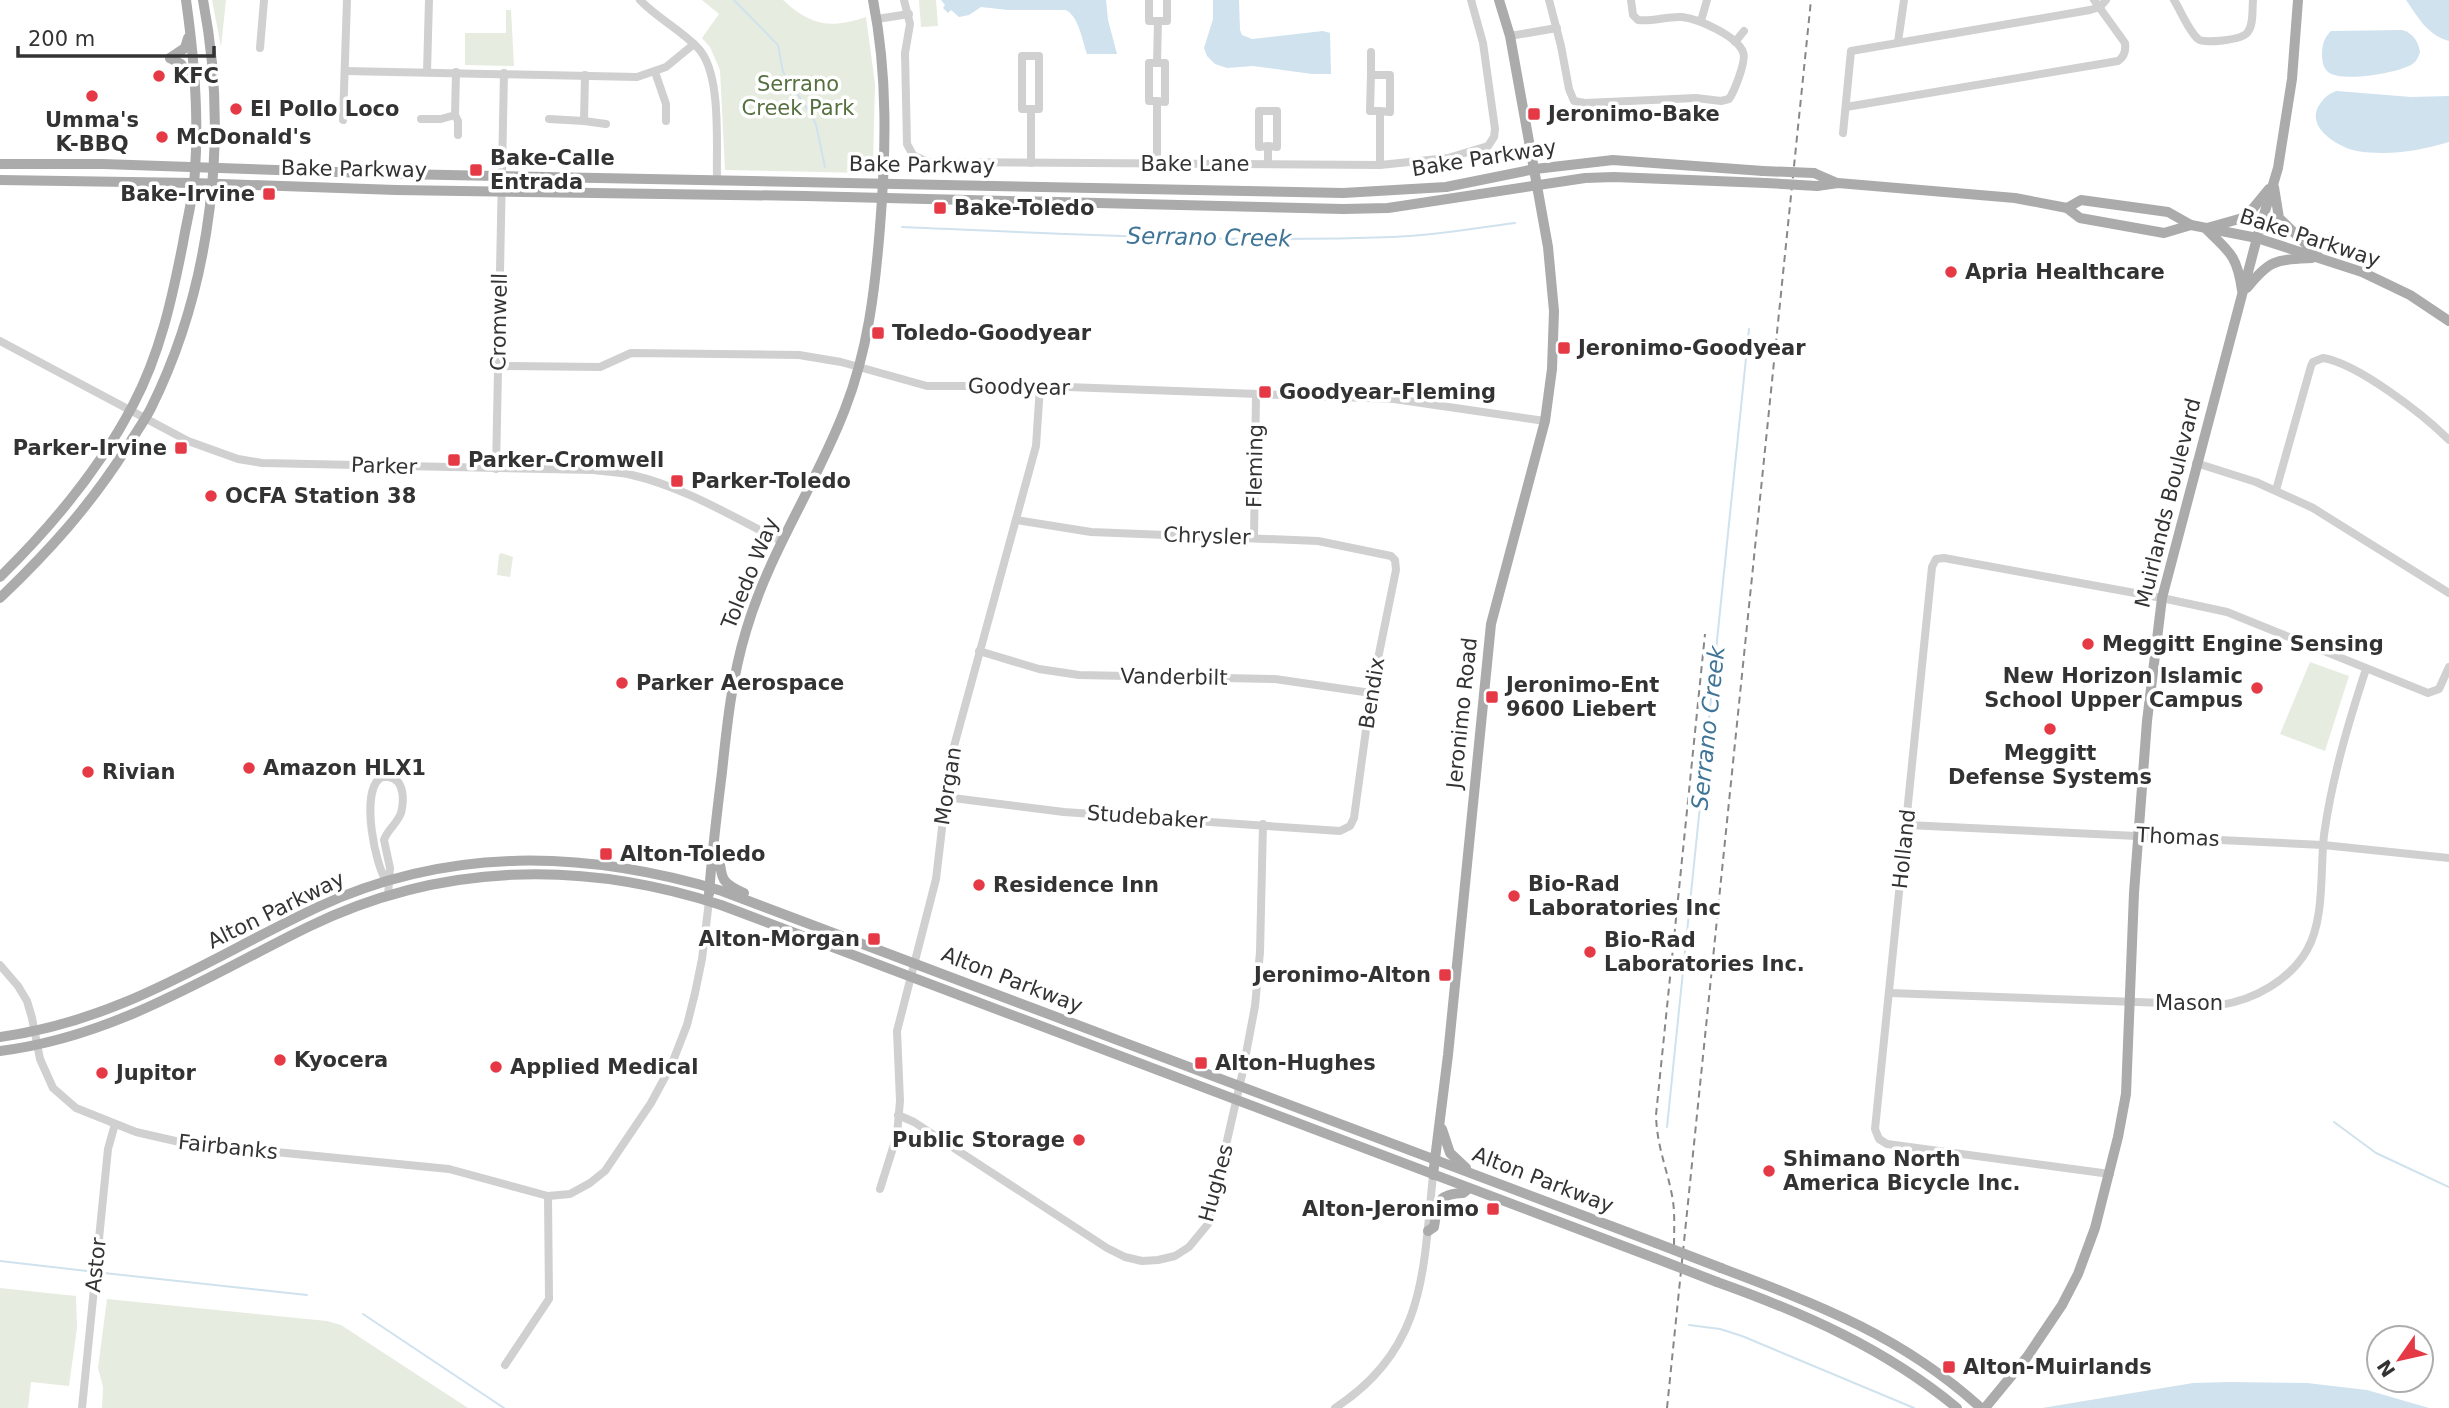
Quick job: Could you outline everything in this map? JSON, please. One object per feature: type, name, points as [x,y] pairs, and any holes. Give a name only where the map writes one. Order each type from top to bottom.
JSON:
[{"type":"main road","points":[[0,577],[33,545],[82,486],[130,412],[156,355],[169,309],[196,167],[194,83],[186,0]]},
{"type":"main road","points":[[0,598],[44,556],[110,474],[144,419],[170,366],[190,310],[212,184],[212,66],[203,0]]},
{"type":"main road","name":"Toledo Way","points":[[709,901],[735,670],[758,592],[828,448],[859,368],[871,318],[884,183],[884,84],[873,0]]},
{"type":"main road","name":"Jeronimo Road","points":[[1433,1175],[1441,1124],[1491,624],[1545,421],[1552,369],[1554,311],[1549,259],[1510,36],[1499,0]]},
{"type":"main road","name":"Muirlands Boulevard","points":[[1983,1408],[2027,1357],[2062,1305],[2078,1274],[2095,1228],[2110,1174],[2126,1094],[2138,835],[2147,721],[2162,598],[2196,463],[2274,183],[2292,79],[2298,0]]},
{"type":"main road","points":[[190,31],[185,48],[170,58],[181,64],[194,83]]},
{"type":"main road","name":"Bake Parkway","points":[[0,164],[103,164],[502,176],[1343,193],[1446,187],[1535,169],[1613,160],[1814,173],[1838,183]]},
{"type":"main road","name":"Bake Parkway","points":[[0,180],[1343,209],[1411,205],[1537,184],[1614,177],[1817,186],[1838,183],[1973,193],[2067,208],[2080,218],[2164,233],[2190,225]]},
{"type":"main road","points":[[717,179],[717,195]]},
{"type":"main road","points":[[2243,293],[2235,259],[2206,228],[2246,217],[2274,183]]},
{"type":"main road","points":[[2274,183],[2279,218],[2319,257]]},
{"type":"main road","name":"Bake Parkway","points":[[2067,208],[2081,200],[2168,212],[2190,225],[2257,238],[2362,271],[2410,295],[2449,321]]},
{"type":"main road","points":[[2243,293],[2260,271],[2270,264],[2283,260],[2319,257]]},
{"type":"main road","points":[[714,847],[723,881],[766,902],[774,911]]},
{"type":"main road","name":"Alton Parkway","points":[[0,1037],[85,1018],[139,998],[319,907],[402,877],[468,865],[556,860],[620,866],[668,875],[710,887],[1814,1304],[1868,1329],[1921,1359],[1983,1408]]},
{"type":"main road","name":"Alton Parkway","points":[[0,1051],[37,1045],[97,1029],[142,1012],[309,927],[388,896],[472,878],[542,873],[637,882],[709,901],[1830,1326],[1894,1361],[1958,1408]]},
{"type":"main road","points":[[1441,1124],[1450,1153],[1472,1174]]},
{"type":"main road","points":[[1428,1231],[1434,1227],[1437,1205],[1441,1199],[1449,1194],[1463,1194],[1468,1189]]},
{"type":"main road","points":[[1935,1390],[1945,1408]]},
{"type":"street","points":[[260,48],[264,0]]},
{"type":"street","points":[[343,120],[347,0]]},
{"type":"street","points":[[427,72],[429,0]]},
{"type":"street","points":[[640,0],[694,44],[705,57],[713,77],[717,179]]},
{"type":"street","points":[[877,19],[909,14],[904,0]]},
{"type":"street","points":[[1149,0],[1149,21],[1167,21],[1167,0]]},
{"type":"street","name":"Bake Lane","points":[[909,14],[905,52],[907,144],[913,155],[928,162],[1380,165],[1448,158],[1489,146],[1495,129],[1483,43],[1471,0]]},
{"type":"street","points":[[1549,0],[1569,89],[1574,100],[1586,103],[1729,99],[1745,59],[1743,51],[1735,42],[1701,21],[1682,17],[1641,21],[1632,12],[1631,0]]},
{"type":"street","points":[[1701,21],[1707,0]]},
{"type":"street","points":[[1898,42],[1904,0]]},
{"type":"street","points":[[2174,0],[2195,35],[2204,41],[2239,38],[2247,33],[2251,25],[2253,0]]},
{"type":"street","points":[[1843,133],[1851,51],[2100,2],[2125,43],[2125,51],[2118,61],[1846,107]]},
{"type":"street","points":[[1157,63],[1158,21]]},
{"type":"street","points":[[1510,36],[1557,27]]},
{"type":"street","points":[[1735,42],[1744,31]]},
{"type":"street","points":[[345,71],[637,77],[655,72],[676,61],[694,44]]},
{"type":"street","points":[[1371,52],[1370,111],[1390,111],[1390,75],[1371,75]]},
{"type":"street","points":[[1022,56],[1039,56],[1039,109],[1031,109],[1022,109],[1022,56]]},
{"type":"street","points":[[1149,63],[1166,63],[1165,102],[1157,102],[1149,102],[1149,63]]},
{"type":"street","points":[[456,72],[455,115],[458,135]]},
{"type":"street","points":[[655,72],[666,104],[666,121]]},
{"type":"street","name":"Cromwell","points":[[496,469],[504,73]]},
{"type":"street","points":[[584,121],[585,75]]},
{"type":"street","points":[[1157,102],[1157,163]]},
{"type":"street","points":[[1031,109],[1031,163]]},
{"type":"street","points":[[1259,111],[1277,111],[1277,146],[1268,146],[1259,146],[1259,111]]},
{"type":"street","points":[[1380,111],[1380,165]]},
{"type":"street","points":[[421,119],[441,119],[455,115]]},
{"type":"street","points":[[549,119],[606,124]]},
{"type":"street","points":[[1268,146],[1268,164]]},
{"type":"street","name":"Parker","points":[[0,341],[130,412],[209,450],[254,462],[594,470],[629,474],[705,503],[781,541]]},
{"type":"street","name":"Goodyear","points":[[498,366],[600,367],[631,353],[799,355],[841,362],[927,386],[1040,386],[1410,400],[1545,421]]},
{"type":"street","points":[[2276,490],[2311,366],[2318,359],[2328,358],[2375,383],[2427,420],[2449,440]]},
{"type":"street","name":"Morgan","points":[[880,1189],[897,1135],[900,1101],[897,1031],[936,879],[950,761],[1036,446],[1040,386]]},
{"type":"street","name":"Fleming","points":[[1254,538],[1256,395]]},
{"type":"street","points":[[2196,463],[2276,490],[2313,508],[2449,593]]},
{"type":"street","name":"Chrysler","points":[[1016,520],[1091,532],[1320,542],[1387,554],[1395,560]]},
{"type":"street","name":"Holland","points":[[2110,1174],[1887,1144],[1878,1139],[1875,1129],[1932,567],[1936,559],[1944,558],[2162,598]]},
{"type":"street","name":"Bendix","points":[[1350,827],[1354,818],[1371,693],[1396,570],[1395,560]]},
{"type":"street","points":[[2162,598],[2227,612],[2425,692],[2435,692],[2449,667]]},
{"type":"street","name":"Vanderbilt","points":[[979,651],[1039,669],[1079,675],[1275,679],[1371,693]]},
{"type":"street","name":"Mason","points":[[1890,993],[2202,1006],[2229,1004],[2253,996],[2285,975],[2300,961],[2316,932],[2323,845],[2333,783],[2347,726],[2366,669]]},
{"type":"street","points":[[387,883],[379,872],[370,821],[373,789],[383,777],[393,778],[398,782],[403,798],[398,819],[384,840],[390,868],[388,896]]},
{"type":"street","name":"Studebaker","points":[[944,797],[1064,812],[1340,831],[1350,827]]},
{"type":"street","name":"Hughes","points":[[898,1115],[914,1122],[1107,1248],[1125,1257],[1147,1261],[1175,1256],[1189,1247],[1208,1224],[1240,1087],[1257,989],[1263,824]]},
{"type":"street","name":"Thomas","points":[[1907,825],[2323,845],[2449,858]]},
{"type":"street","name":"Toledo Way","points":[[548,1196],[570,1194],[605,1171],[651,1103],[671,1066],[687,1025],[702,959],[709,901]]},
{"type":"street","name":"Fairbanks","points":[[0,965],[19,986],[27,1001],[40,1059],[48,1078],[63,1098],[76,1108],[158,1139],[449,1169],[548,1196]]},
{"type":"street","name":"Astor","points":[[82,1408],[108,1149],[115,1124]]},
{"type":"street","name":"Jeronimo Road","points":[[1335,1408],[1372,1381],[1409,1324],[1420,1289],[1433,1175]]},
{"type":"street","points":[[505,1365],[550,1299],[548,1196]]},
{"type":"green space","points":[[212,0],[226,0],[221,47]]},
{"type":"green space","name":"Serrano Creek Park","points":[[702,0],[783,0],[793,9],[821,23],[842,23],[866,17],[875,84],[873,164],[866,173],[725,170],[720,70],[710,47],[702,38],[719,14]]},
{"type":"green space","points":[[919,0],[936,0],[938,26],[921,27]]},
{"type":"green space","points":[[506,10],[511,10],[514,66],[465,65],[465,33],[506,33]]},
{"type":"green space","points":[[501,553],[513,557],[510,577],[497,575]]},
{"type":"green space","points":[[2310,662],[2349,676],[2325,751],[2280,734]]},
{"type":"green space","points":[[0,1288],[76,1296],[77,1328],[69,1386],[31,1382],[28,1408],[0,1408]]},
{"type":"green space","points":[[107,1299],[327,1321],[341,1325],[468,1408],[102,1408],[103,1387],[98,1368]]},
{"type":"water","points":[[941,0],[1106,0],[1117,54],[1087,54],[1077,23],[1066,10],[981,7],[969,15],[959,17],[951,10],[948,13]]},
{"type":"water","points":[[1213,0],[1239,0],[1240,30],[1242,35],[1252,39],[1323,31],[1330,33],[1331,74],[1253,66],[1227,68],[1215,64],[1204,48],[1213,19]]},
{"type":"water","points":[[2406,0],[2449,0],[2449,41],[2429,30]]},
{"type":"water","points":[[2402,30],[2412,35],[2419,48],[2418,58],[2411,65],[2382,74],[2356,77],[2335,75],[2325,68],[2322,48],[2331,31]]},
{"type":"water","points":[[2337,91],[2411,97],[2449,96],[2449,142],[2392,153],[2349,149],[2325,134],[2316,120],[2320,104],[2327,96]]},
{"type":"water","points":[[2193,1383],[2307,1383],[2365,1390],[2365,1394],[2381,1394],[2429,1408],[2042,1408]]},
{"type":"waterway","name":"Serrano Creek","points":[[734,0],[778,45],[783,72],[816,125],[825,167]]},
{"type":"waterway","name":"Serrano Creek","points":[[902,227],[1148,237],[1332,239],[1424,235],[1515,223]]},
{"type":"waterway","name":"Serrano Creek","points":[[1667,1127],[1749,329]]},
{"type":"waterway","points":[[2334,1122],[2376,1153],[2449,1187]]},
{"type":"waterway","points":[[0,1261],[87,1271]]},
{"type":"waterway","points":[[104,1273],[307,1295]]},
{"type":"waterway","points":[[363,1314],[504,1408]]},
{"type":"waterway","name":"Serrano Creek","points":[[1689,1325],[1720,1329],[1742,1336],[1914,1408]]},
{"type":"railway","points":[[1667,1408],[1811,0]]},
{"type":"railway","points":[[1674,1245],[1673,1201],[1658,1138],[1656,1115],[1705,634]]},
{"type":"place","name":"KFC","points":[[159,76]]},
{"type":"place","name":"Umma's K-BBQ","points":[[92,96]]},
{"type":"place","name":"El Pollo Loco","points":[[236,109]]},
{"type":"place","name":"Jeronimo-Bake","points":[[1534,114]]},
{"type":"place","name":"McDonald's","points":[[162,137]]},
{"type":"place","name":"Bake-Calle Entrada","points":[[476,170]]},
{"type":"place","name":"Bake-Irvine","points":[[269,194]]},
{"type":"place","name":"Bake-Toledo","points":[[940,208]]},
{"type":"place","name":"Apria Healthcare","points":[[1951,272]]},
{"type":"place","name":"Toledo-Goodyear","points":[[878,333]]},
{"type":"place","name":"Jeronimo-Goodyear","points":[[1564,348]]},
{"type":"place","name":"Goodyear-Fleming","points":[[1265,392]]},
{"type":"place","name":"Parker-Irvine","points":[[181,448]]},
{"type":"place","name":"Parker-Cromwell","points":[[454,460]]},
{"type":"place","name":"Parker-Toledo","points":[[677,481]]},
{"type":"place","name":"OCFA Station 38","points":[[211,496]]},
{"type":"place","name":"Meggitt Engine Sensing","points":[[2088,644]]},
{"type":"place","name":"Parker Aerospace","points":[[622,683]]},
{"type":"place","name":"New Horizon Islamic School Upper Campus","points":[[2257,688]]},
{"type":"place","name":"Jeronimo-Ent 9600 Liebert","points":[[1492,697]]},
{"type":"place","name":"Meggitt Defense Systems","points":[[2050,729]]},
{"type":"place","name":"Amazon HLX1","points":[[249,768]]},
{"type":"place","name":"Rivian","points":[[88,772]]},
{"type":"place","name":"Alton-Toledo","points":[[606,854]]},
{"type":"place","name":"Residence Inn","points":[[979,885]]},
{"type":"place","name":"Bio-Rad Laboratories Inc","points":[[1514,896]]},
{"type":"place","name":"Alton-Morgan","points":[[874,939]]},
{"type":"place","name":"Bio-Rad Laboratories Inc.","points":[[1590,952]]},
{"type":"place","name":"Jeronimo-Alton","points":[[1445,975]]},
{"type":"place","name":"Kyocera","points":[[280,1060]]},
{"type":"place","name":"Alton-Hughes","points":[[1201,1063]]},
{"type":"place","name":"Applied Medical","points":[[496,1067]]},
{"type":"place","name":"Jupitor","points":[[102,1073]]},
{"type":"place","name":"Public Storage","points":[[1079,1140]]},
{"type":"place","name":"Shimano North America Bicycle Inc.","points":[[1769,1171]]},
{"type":"place","name":"Alton-Jeronimo","points":[[1493,1209]]},
{"type":"place","name":"Alton-Muirlands","points":[[1949,1367]]}]
